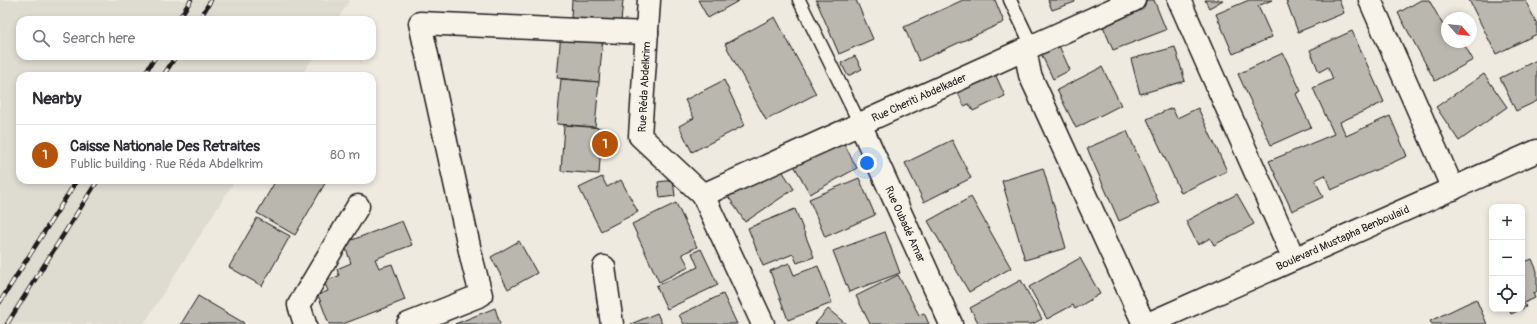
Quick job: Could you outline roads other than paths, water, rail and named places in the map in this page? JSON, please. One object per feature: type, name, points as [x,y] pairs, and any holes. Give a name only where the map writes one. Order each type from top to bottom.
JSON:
[{"type":"street","name":"Rue Réda Abdelkrim","points":[[649,0],[640,136],[703,195]]},
{"type":"street","name":"Rue Cheriti Abdelkader","points":[[703,195],[1134,0]]},
{"type":"street","points":[[1179,0],[1294,259]]},
{"type":"street","points":[[1370,0],[1453,189]]},
{"type":"street","points":[[408,324],[481,295],[420,23],[647,33]]},
{"type":"street","points":[[1028,48],[1030,75],[1144,324]]},
{"type":"street","name":"Rue Oubadé Amar","points":[[860,124],[951,324]]},
{"type":"street","name":"Boulevard Mustapha Benboulaïd","points":[[1148,324],[1537,152]]},
{"type":"street","points":[[703,195],[763,324]]},
{"type":"street","points":[[305,324],[299,304],[358,206]]},
{"type":"street","points":[[604,267],[612,324]]},
{"type":"lane","points":[[799,0],[860,124]]},
{"type":"lane","points":[[1010,0],[1028,48]]},
{"type":"railway","points":[[181,16],[191,0]]},
{"type":"railway","points":[[201,16],[211,0]]},
{"type":"railway","points":[[146,72],[153,60]]},
{"type":"railway","points":[[166,72],[173,60]]},
{"type":"railway","points":[[0,302],[74,184]]},
{"type":"railway","points":[[7,324],[95,184]]},
{"type":"place","name":"Caisse Nationale Des Retraites","points":[[605,144]]}]
